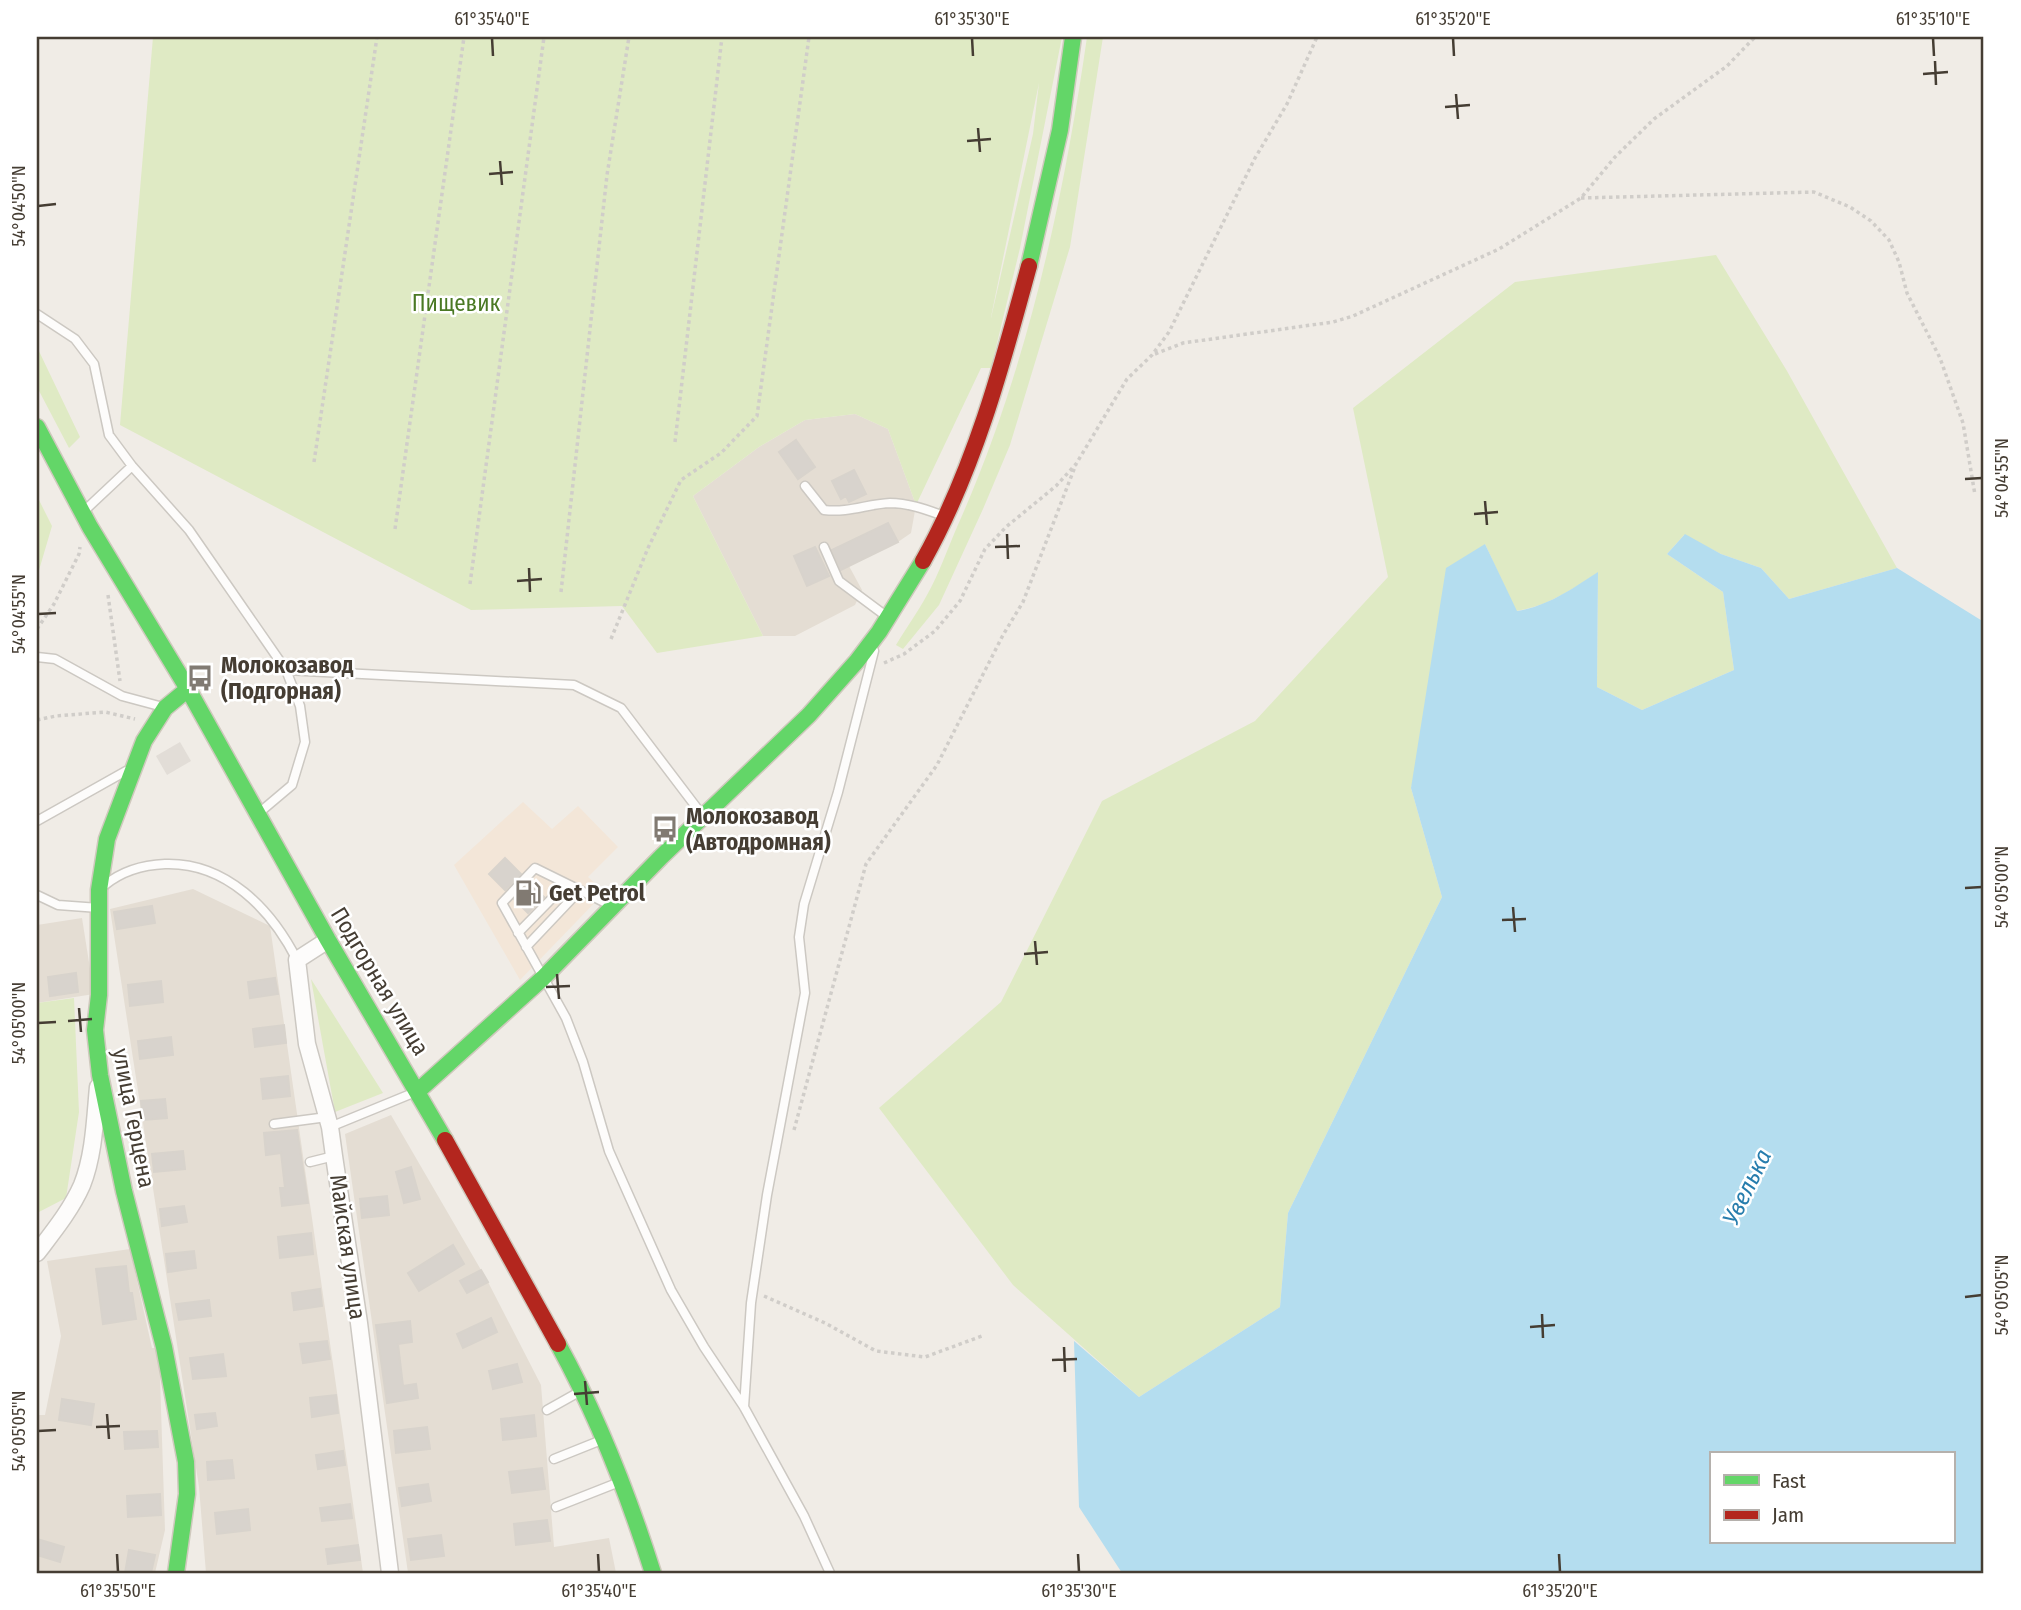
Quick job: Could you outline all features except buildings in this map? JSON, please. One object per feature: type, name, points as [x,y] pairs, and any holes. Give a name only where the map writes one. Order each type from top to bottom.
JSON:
[{"type":"street","points":[[418,1091],[544,977],[612,906],[812,711],[848,673],[885,625],[916,575],[944,516],[1003,362],[1047,199],[1063,117],[1073,37]]},
{"type":"street","name":"Подгорная улица","points":[[37,427],[86,520],[188,689],[328,940],[418,1091],[582,1391],[632,1505],[653,1573]]},
{"type":"street","name":"улица Герцена","points":[[176,1573],[186,1506],[186,1462],[164,1347],[124,1191],[100,1074],[95,1030],[99,995],[99,890],[107,839],[132,768],[154,724],[165,708],[188,689]]},
{"type":"street","points":[[297,960],[328,940]]},
{"type":"street","name":"Майская улица","points":[[297,960],[306,1044],[328,1122],[334,1156],[359,1323],[390,1573]]},
{"type":"street","points":[[37,1253],[65,1215],[82,1184],[93,1142],[100,1074]]},
{"type":"lane","points":[[37,314],[75,339],[94,364],[109,435],[131,466],[189,530],[286,670],[300,706],[305,743],[292,785],[256,814]]},
{"type":"lane","points":[[86,520],[131,466]]},
{"type":"lane","points":[[805,486],[824,510],[840,512],[890,503],[920,508],[944,516]]},
{"type":"lane","points":[[744,1407],[753,1291],[767,1195],[805,993],[799,937],[804,904],[838,792],[868,671],[885,625],[839,581],[824,547]]},
{"type":"lane","points":[[37,657],[55,659],[122,696],[165,708]]},
{"type":"lane","points":[[286,670],[574,685],[621,708],[703,816]]},
{"type":"lane","points":[[37,821],[132,768]]},
{"type":"lane","points":[[99,890],[114,878],[140,867],[174,864],[205,869],[237,886],[271,918],[286,937],[297,960]]},
{"type":"lane","points":[[612,906],[535,868],[502,903],[566,1018],[583,1062],[609,1151],[671,1290],[704,1347],[744,1407],[804,1516],[830,1573]]},
{"type":"lane","points":[[518,933],[566,884]]},
{"type":"lane","points":[[526,947],[580,890]]},
{"type":"lane","points":[[37,895],[58,905],[99,908]]},
{"type":"lane","points":[[274,1124],[328,1122],[418,1091]]},
{"type":"lane","points":[[310,1162],[334,1156]]},
{"type":"lane","points":[[547,1410],[582,1391]]},
{"type":"lane","points":[[554,1459],[604,1439]]},
{"type":"lane","points":[[556,1507],[622,1481]]},
{"type":"path","points":[[314,462],[377,37]]},
{"type":"path","points":[[395,529],[464,37]]},
{"type":"path","points":[[470,584],[544,37]]},
{"type":"path","points":[[561,592],[607,175],[629,37]]},
{"type":"path","points":[[676,442],[722,37]]},
{"type":"path","points":[[611,639],[648,548],[681,480],[721,453],[757,416],[809,37]]},
{"type":"path","points":[[793,1135],[866,864],[937,765],[1003,635],[1023,602],[1076,464],[1127,379],[1152,355],[1169,332],[1255,158],[1287,104],[1317,37]]},
{"type":"path","points":[[1152,355],[1183,343],[1333,322],[1353,316],[1499,249],[1581,198],[1615,158],[1654,119],[1727,66],[1755,37]]},
{"type":"path","points":[[1581,198],[1814,192],[1850,207],[1871,221],[1889,240],[1899,261],[1907,293],[1940,358],[1963,423],[1975,495]]},
{"type":"path","points":[[868,671],[904,654],[936,631],[960,601],[985,549],[1006,527],[1056,486],[1076,464]]},
{"type":"path","points":[[37,629],[54,604],[79,554],[86,520]]},
{"type":"path","points":[[107,593],[122,696]]},
{"type":"path","points":[[37,720],[106,712],[154,724]]},
{"type":"path","points":[[753,1291],[825,1323],[876,1351],[925,1357],[982,1336]]},
{"type":"shaded area","points":[[855,414],[888,429],[916,505],[911,533],[849,566],[862,590],[855,605],[795,636],[763,636],[693,496],[759,447],[805,420]]},
{"type":"shaded area","points":[[180,742],[191,761],[167,775],[156,756]]},
{"type":"shaded area","points":[[523,802],[552,829],[578,806],[618,847],[588,877],[605,892],[520,980],[454,865]]},
{"type":"shaded area","points":[[193,889],[270,926],[363,1573],[206,1573],[199,1487],[110,909]]},
{"type":"shaded area","points":[[82,918],[94,994],[37,1003],[37,925]]},
{"type":"shaded area","points":[[391,1115],[488,1282],[541,1385],[554,1547],[609,1538],[616,1573],[408,1573],[345,1134]]},
{"type":"shaded area","points":[[130,1249],[152,1348],[159,1348],[165,1530],[155,1573],[37,1573],[37,1427],[39,1415],[45,1415],[61,1336],[47,1261]]},
{"type":"green space","name":"Пищевик","points":[[153,37],[1062,37],[1020,248],[991,368],[981,368],[916,505],[888,429],[855,414],[805,420],[759,447],[693,496],[763,636],[657,653],[622,606],[471,610],[120,425]],"holes":[[[1039,83],[1033,134],[991,318]]]},
{"type":"green space","points":[[1087,37],[1103,37],[1070,247],[1010,445],[939,605],[903,649],[896,645],[939,570],[981,469],[1022,348],[1054,225]]},
{"type":"green space","points":[[1716,255],[1787,371],[1897,568],[1789,599],[1761,568],[1721,554],[1684,535],[1667,554],[1723,592],[1734,670],[1642,710],[1597,687],[1598,573],[1549,601],[1516,611],[1485,544],[1411,788],[1442,897],[1288,1213],[1280,1307],[1139,1397],[1013,1285],[879,1108],[1001,1002],[1102,801],[1255,721],[1388,577],[1353,408],[1515,282]]},
{"type":"green space","points":[[37,347],[80,437],[69,448],[37,387]]},
{"type":"green space","points":[[37,499],[52,526],[37,577]]},
{"type":"green space","points":[[311,979],[383,1093],[335,1112]]},
{"type":"green space","points":[[74,998],[79,1112],[66,1198],[37,1213],[37,1003]]},
{"type":"water","name":"Увелька","points":[[1685,534],[1721,554],[1761,568],[1789,599],[1897,568],[1984,622],[1984,1573],[1122,1573],[1079,1507],[1074,1341],[1139,1397],[1280,1307],[1288,1213],[1442,897],[1411,788],[1446,568],[1485,544],[1517,611],[1549,601],[1598,572],[1597,687],[1642,710],[1734,670],[1723,592],[1667,554]]},
{"type":"traffic: fast","points":[[1029,266],[1060,130],[1073,37]]},
{"type":"traffic: fast","points":[[37,427],[90,527],[188,689],[328,940],[445,1140]]},
{"type":"traffic: fast","points":[[418,1091],[543,978],[661,857],[809,715],[879,632],[923,561]]},
{"type":"traffic: fast","points":[[176,1573],[187,1494],[186,1462],[164,1347],[124,1191],[100,1075],[95,1030],[99,995],[99,890],[107,839],[144,741],[165,708],[188,689]]},
{"type":"traffic: fast","points":[[558,1344],[611,1456],[653,1573]]},
{"type":"traffic: jam","points":[[923,561],[972,454],[997,379],[1029,266]]},
{"type":"traffic: jam","points":[[445,1140],[558,1344]]},
{"type":"place","name":"Молокозавод (Подгорная)","points":[[200,678]]},
{"type":"place","name":"Молокозавод (Автодромная)","points":[[665,829]]},
{"type":"place","name":"Get Petrol","points":[[528,893]]}]
